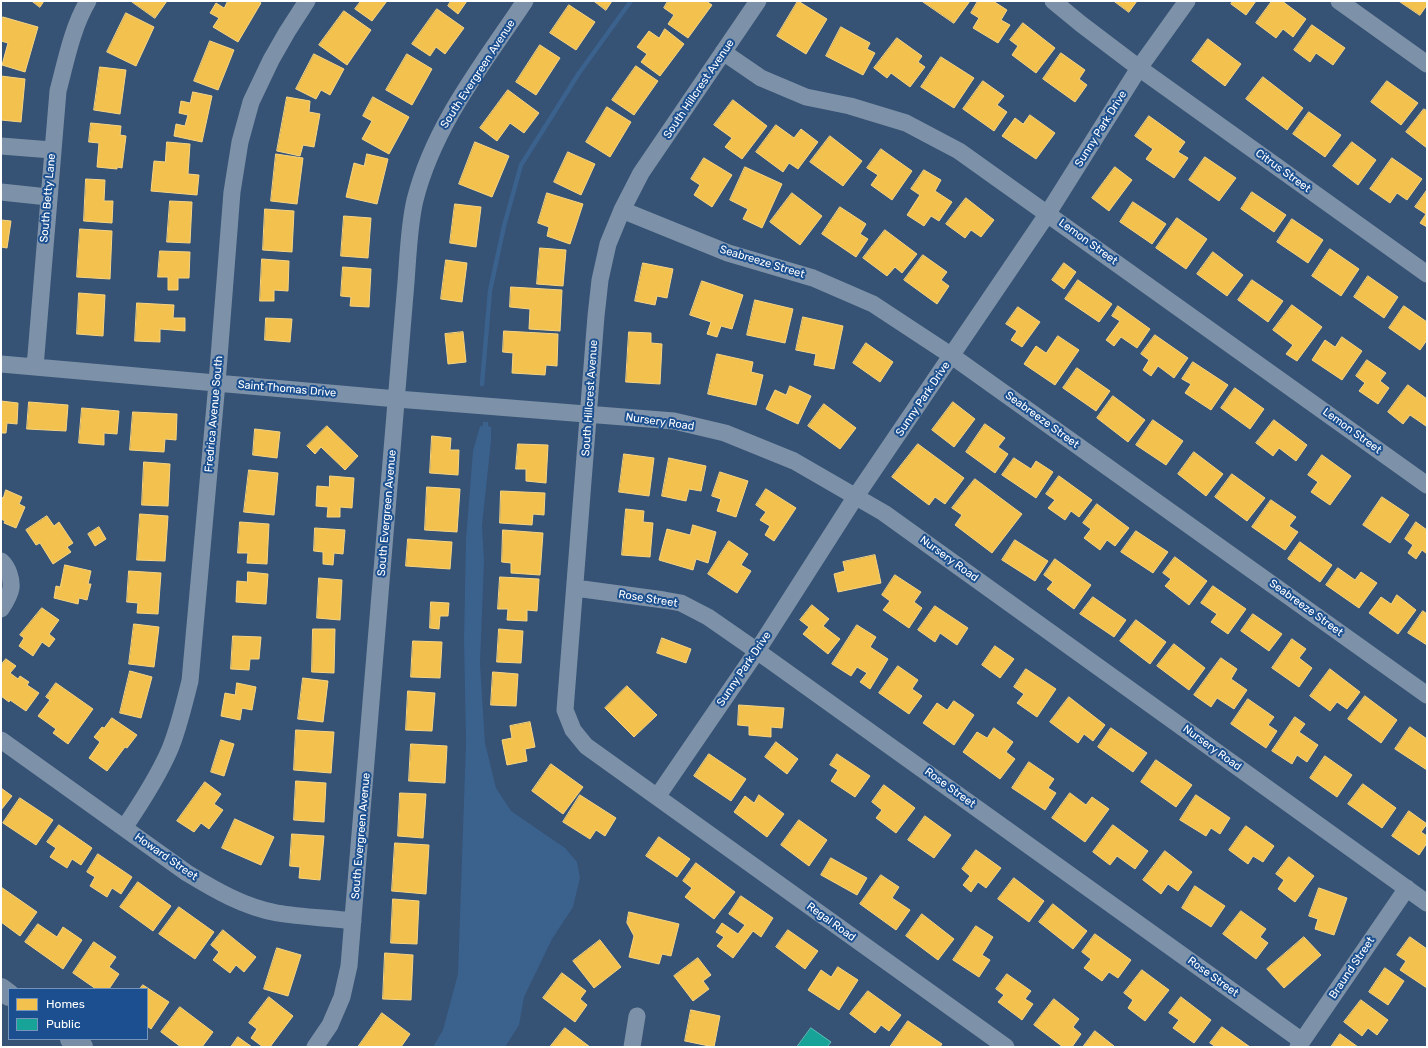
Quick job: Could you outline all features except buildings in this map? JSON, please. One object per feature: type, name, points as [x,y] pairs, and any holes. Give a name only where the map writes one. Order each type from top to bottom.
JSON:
[{"type":"main road","points":[[72,1040],[82,1047]]},
{"type":"street","name":"South Betty Lane","points":[[35,367],[58,91],[69,48],[82,11],[88,1]]},
{"type":"street","name":"Fredrica Avenue South","points":[[124,828],[152,786],[170,749],[190,681],[217,383],[232,192],[240,142],[251,102],[271,60],[307,1]]},
{"type":"street","name":"South Evergreen Avenue","points":[[315,1047],[330,1025],[342,997],[349,966],[354,921],[410,240],[415,202],[424,172],[442,129],[466,88],[526,1]]},
{"type":"street","name":"South Hillcrest Avenue","points":[[657,797],[586,746],[573,730],[565,710],[600,280],[608,244],[622,210],[641,173],[758,1]]},
{"type":"street","name":"Citrus Street","points":[[1053,1],[1139,68],[1427,274]]},
{"type":"street","name":"Sunny Park Drive","points":[[657,797],[757,650],[856,496],[1048,213],[1139,68],[1187,1]]},
{"type":"street","points":[[1339,1],[1427,64]]},
{"type":"street","name":"Lemon Street","points":[[723,52],[761,78],[806,97],[850,106],[906,123],[959,151],[1427,484]]},
{"type":"street","points":[[1,146],[52,150]]},
{"type":"street","points":[[1,192],[48,197]]},
{"type":"street","name":"Seabreeze Street","points":[[622,210],[728,253],[813,278],[873,304],[952,356],[1427,695]]},
{"type":"street","points":[[1,364],[35,367]]},
{"type":"street","name":"Saint Thomas Drive","points":[[35,367],[397,399]]},
{"type":"street","name":"Nursery Road","points":[[397,399],[674,421],[725,433],[794,461],[891,517],[1427,903]]},
{"type":"street","points":[[1,561],[10,574],[11,588],[1,609]]},
{"type":"street","name":"Rose Street","points":[[575,588],[681,603],[708,617],[757,650],[1300,1044]]},
{"type":"street","name":"Howard Street","points":[[1,740],[187,873],[217,891],[241,902],[276,913],[354,921]]},
{"type":"street","name":"Regal Road","points":[[657,797],[1006,1047]]},
{"type":"street","name":"Braund Street","points":[[1300,1044],[1407,888]]},
{"type":"street","points":[[632,1047],[637,1016]]},
{"type":"water","points":[[483,422],[488,422],[488,426],[491,427],[491,441],[482,525],[484,561],[480,664],[485,743],[496,788],[511,811],[565,848],[577,862],[580,878],[573,907],[552,939],[524,997],[519,1025],[505,1047],[433,1047],[443,1030],[458,974],[466,742],[464,640],[466,539],[473,451],[480,426],[483,426]]},
{"type":"waterway","points":[[482,384],[490,291],[504,226],[521,165],[579,73],[631,1]]}]
